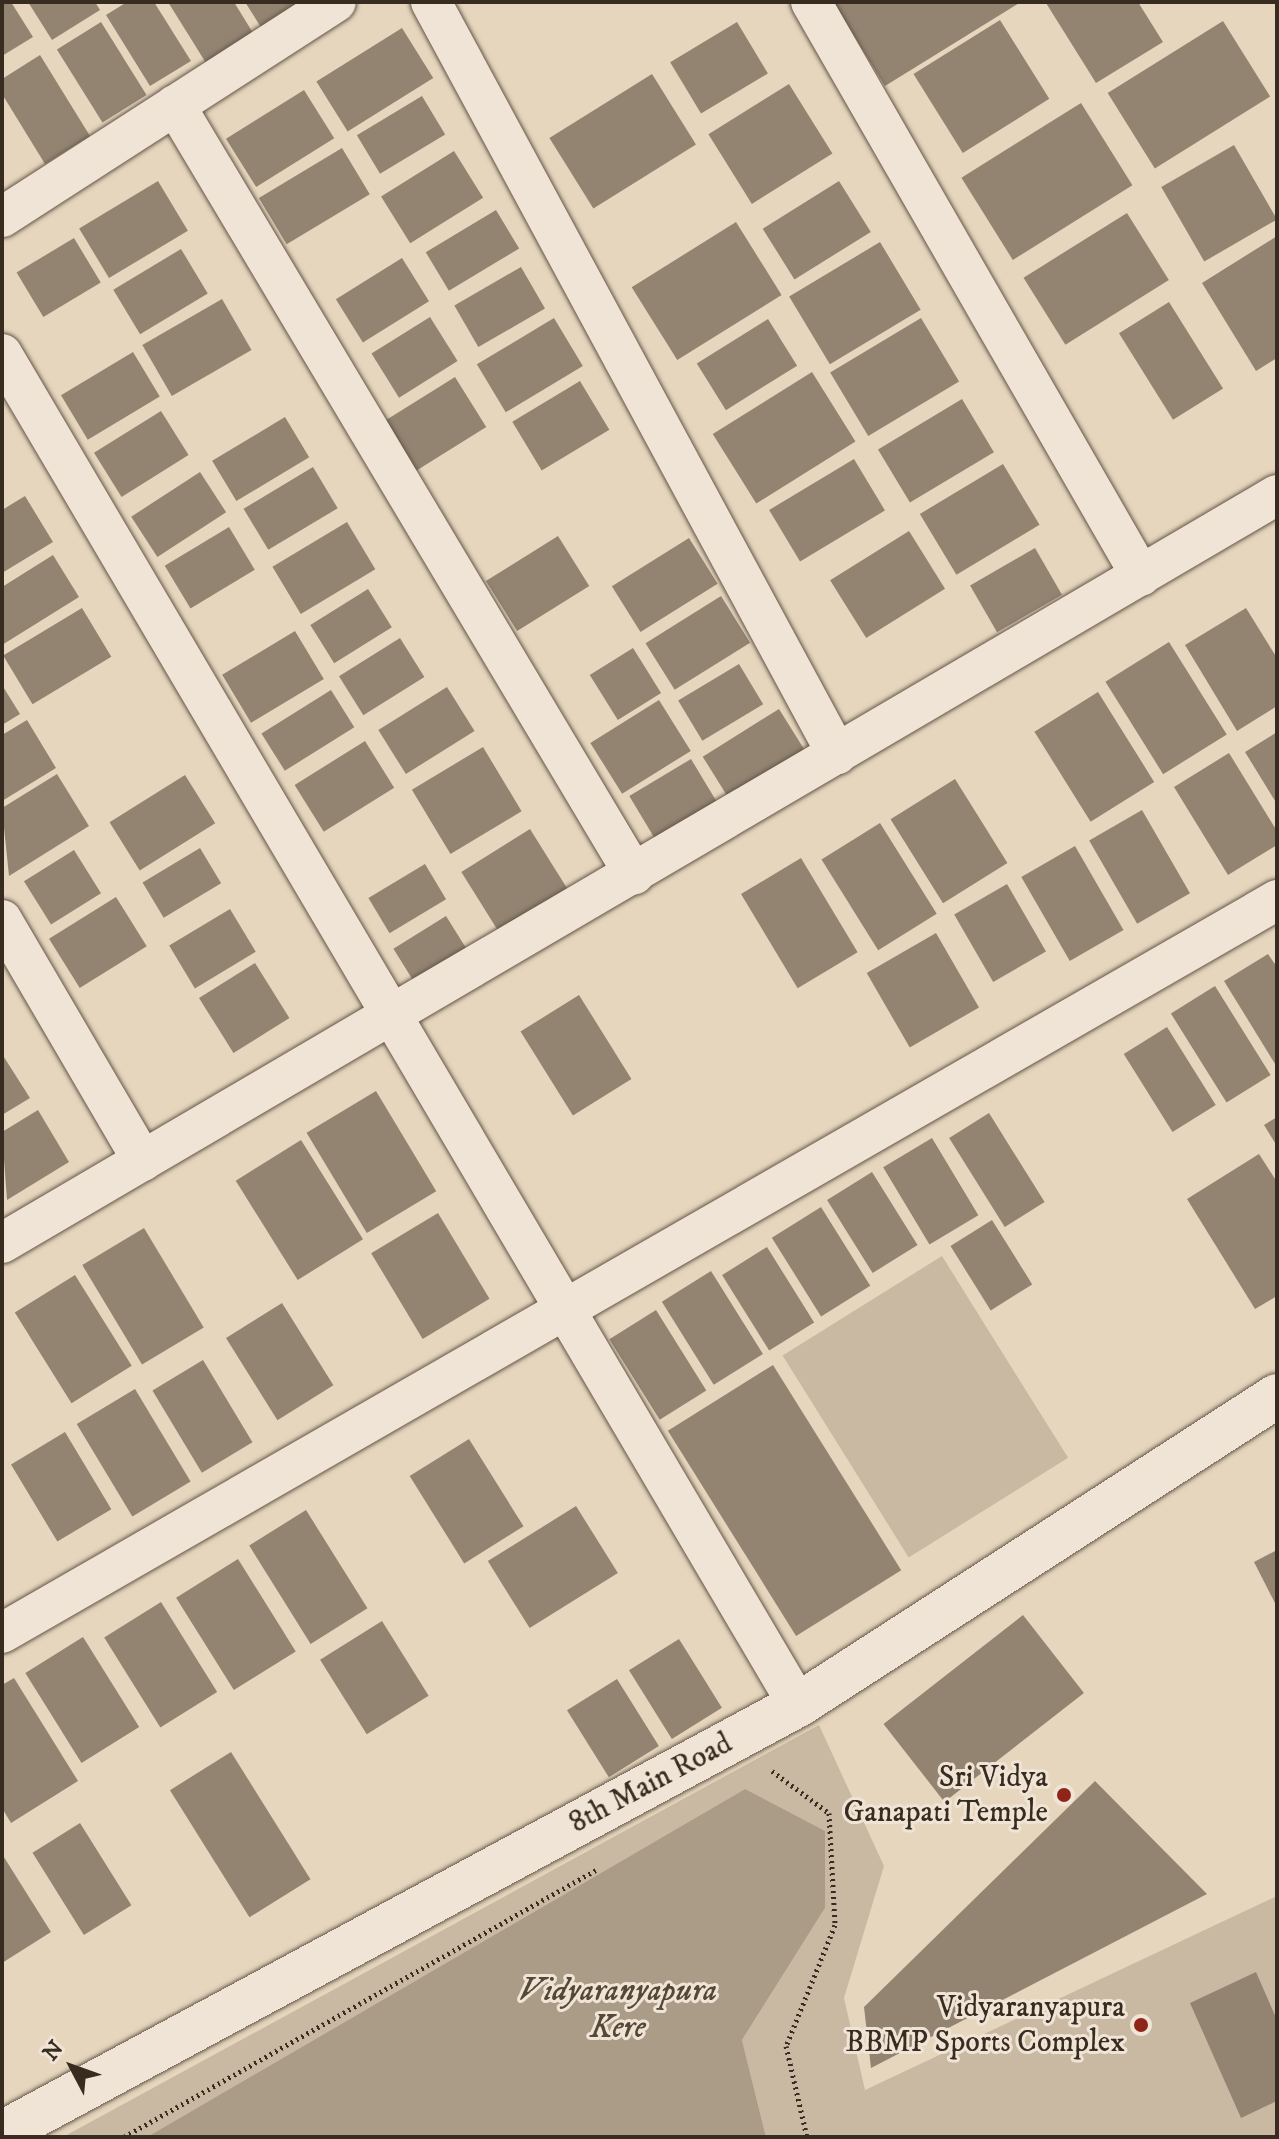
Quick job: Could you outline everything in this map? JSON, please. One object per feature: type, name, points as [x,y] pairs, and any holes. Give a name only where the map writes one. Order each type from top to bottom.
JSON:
[{"type":"street","points":[[2,217],[336,2]]},
{"type":"street","points":[[811,2],[1141,576]]},
{"type":"street","points":[[442,6],[837,754]]},
{"type":"street","points":[[175,105],[634,874]]},
{"type":"street","points":[[2,354],[562,1314],[798,1705]]},
{"type":"street","points":[[2,1243],[1277,495]]},
{"type":"street","points":[[2,1633],[562,1314],[1277,900]]},
{"type":"street","points":[[2,920],[143,1161]]},
{"type":"street","name":"8th Main Road","points":[[2,2133],[798,1705],[1277,1396]]},
{"type":"path","points":[[758,1779],[772,1771],[829,1813],[835,1925],[786,2046],[807,2137]]},
{"type":"path","points":[[124,2137],[607,1864]]},
{"type":"shaded area","points":[[942,1256],[1068,1458],[909,1557],[783,1356]]},
{"type":"shaded area","points":[[819,1725],[884,1866],[844,1998],[865,2090],[1277,1896],[1277,2137],[766,2137],[742,2040],[825,1908],[745,1789],[147,2137],[63,2137]]},
{"type":"water","name":"Vidyaranyapura Kere","points":[[745,1789],[825,1831],[825,1908],[742,2040],[766,2137],[147,2137]]},
{"type":"building","points":[[2,2],[11,2],[33,37],[2,56]]},
{"type":"building","points":[[28,2],[95,2],[100,10],[52,40]]},
{"type":"building","points":[[127,2],[154,2],[191,61],[150,86],[106,15]]},
{"type":"building","points":[[168,2],[234,2],[253,33],[206,63]]},
{"type":"building","points":[[245,2],[313,2],[266,35]]},
{"type":"building","points":[[833,2],[1021,2],[885,86]]},
{"type":"building","points":[[1138,2],[1163,42],[1096,83],[1046,3]]},
{"type":"building","points":[[1000,20],[1049,99],[963,153],[913,74]]},
{"type":"building","points":[[1223,21],[1270,96],[1155,169],[1108,93]]},
{"type":"building","points":[[101,22],[147,95],[102,122],[57,50]]},
{"type":"building","points":[[737,22],[768,73],[701,114],[670,62]]},
{"type":"building","points":[[402,28],[433,78],[348,132],[316,82]]},
{"type":"building","points":[[40,55],[90,136],[45,164],[2,94],[2,79]]},
{"type":"building","points":[[652,74],[696,144],[593,209],[549,138]]},
{"type":"building","points":[[789,84],[832,154],[752,204],[708,134]]},
{"type":"building","points":[[304,90],[334,138],[256,187],[226,139]]},
{"type":"building","points":[[422,96],[445,135],[380,174],[357,135]]},
{"type":"building","points":[[1081,103],[1132,185],[1013,260],[961,178]]},
{"type":"building","points":[[1234,145],[1277,219],[1204,261],[1161,187]]},
{"type":"building","points":[[342,148],[370,194],[287,244],[259,198]]},
{"type":"building","points":[[454,151],[483,198],[410,243],[381,197]]},
{"type":"building","points":[[158,181],[188,231],[109,278],[79,228]]},
{"type":"building","points":[[839,181],[871,232],[794,280],[763,229]]},
{"type":"building","points":[[496,210],[519,249],[449,291],[426,252]]},
{"type":"building","points":[[1127,213],[1169,280],[1065,345],[1024,278]]},
{"type":"building","points":[[736,222],[782,295],[677,360],[632,287]]},
{"type":"building","points":[[1277,236],[1277,358],[1256,371],[1202,283]]},
{"type":"building","points":[[74,238],[101,283],[43,317],[17,273]]},
{"type":"building","points":[[880,242],[921,310],[830,364],[789,297]]},
{"type":"building","points":[[181,249],[208,294],[140,334],[113,290]]},
{"type":"building","points":[[402,258],[429,301],[363,343],[336,299]]},
{"type":"building","points":[[521,267],[545,309],[478,347],[454,306]]},
{"type":"building","points":[[222,299],[251,350],[172,396],[142,345]]},
{"type":"building","points":[[1169,302],[1223,389],[1173,420],[1119,333]]},
{"type":"building","points":[[430,317],[458,361],[399,398],[371,354]]},
{"type":"building","points":[[554,318],[583,366],[506,412],[477,364]]},
{"type":"building","points":[[921,318],[959,381],[868,436],[830,373]]},
{"type":"building","points":[[768,319],[797,366],[726,410],[697,364]]},
{"type":"building","points":[[133,352],[160,397],[88,440],[61,395]]},
{"type":"building","points":[[812,372],[855,442],[756,504],[713,434]]},
{"type":"building","points":[[455,377],[486,427],[414,472],[383,422]]},
{"type":"building","points":[[580,381],[609,430],[542,471],[512,422]]},
{"type":"building","points":[[962,399],[994,452],[910,503],[878,449]]},
{"type":"building","points":[[161,411],[189,455],[122,497],[94,453]]},
{"type":"building","points":[[285,417],[309,457],[236,501],[212,461]]},
{"type":"building","points":[[854,459],[885,510],[800,561],[769,510]]},
{"type":"building","points":[[1003,464],[1040,525],[956,575],[920,514]]},
{"type":"building","points":[[313,467],[338,508],[268,550],[244,509]]},
{"type":"building","points":[[200,472],[226,512],[157,557],[131,517]]},
{"type":"building","points":[[25,496],[53,542],[2,573],[2,510]]},
{"type":"building","points":[[347,522],[375,569],[301,614],[272,567]]},
{"type":"building","points":[[229,527],[255,570],[190,608],[165,566]]},
{"type":"building","points":[[909,531],[945,589],[866,638],[830,580]]},
{"type":"building","points":[[558,536],[589,586],[517,631],[486,581]]},
{"type":"building","points":[[689,538],[718,584],[640,632],[612,586]]},
{"type":"building","points":[[1035,548],[1062,595],[997,632],[970,586]]},
{"type":"building","points":[[53,555],[79,597],[2,645],[2,587]]},
{"type":"building","points":[[368,589],[392,627],[334,663],[310,625]]},
{"type":"building","points":[[721,596],[750,643],[675,690],[646,643]]},
{"type":"building","points":[[82,608],[111,657],[32,704],[3,655]]},
{"type":"building","points":[[1246,608],[1277,658],[1277,706],[1237,731],[1185,645]]},
{"type":"building","points":[[295,631],[324,679],[251,723],[222,675]]},
{"type":"building","points":[[400,638],[424,677],[363,715],[339,676]]},
{"type":"building","points":[[1169,642],[1227,734],[1163,774],[1105,682]]},
{"type":"building","points":[[633,648],[661,693],[618,720],[590,675]]},
{"type":"building","points":[[739,664],[763,704],[702,741],[678,701]]},
{"type":"building","points":[[2,685],[20,714],[2,725]]},
{"type":"building","points":[[447,687],[475,731],[406,774],[378,730]]},
{"type":"building","points":[[331,690],[354,727],[285,771],[261,733]]},
{"type":"building","points":[[1098,692],[1154,782],[1091,822],[1034,732]]},
{"type":"building","points":[[659,700],[691,751],[622,794],[590,743]]},
{"type":"building","points":[[779,709],[810,759],[734,807],[703,757]]},
{"type":"building","points":[[27,720],[56,768],[2,801],[2,735]]},
{"type":"building","points":[[1277,732],[1277,804],[1245,752]]},
{"type":"building","points":[[365,741],[394,788],[324,832],[295,785]]},
{"type":"building","points":[[483,747],[522,811],[450,854],[412,790]]},
{"type":"building","points":[[1229,753],[1277,831],[1277,845],[1228,875],[1174,787]]},
{"type":"building","points":[[691,759],[720,808],[659,845],[629,796]]},
{"type":"building","points":[[57,774],[89,826],[9,876],[2,808]]},
{"type":"building","points":[[185,775],[215,823],[140,871],[110,822]]},
{"type":"building","points":[[955,779],[1007,863],[943,903],[891,819]]},
{"type":"building","points":[[1142,810],[1190,893],[1137,924],[1089,840]]},
{"type":"building","points":[[880,823],[937,914],[878,950],[821,860]]},
{"type":"building","points":[[530,829],[570,893],[501,936],[461,872]]},
{"type":"building","points":[[1075,846],[1124,930],[1070,961],[1021,877]]},
{"type":"building","points":[[200,848],[221,883],[164,918],[143,883]]},
{"type":"building","points":[[74,850],[101,893],[51,925],[24,881]]},
{"type":"building","points":[[801,858],[858,952],[798,988],[741,894]]},
{"type":"building","points":[[425,864],[446,899],[390,933],[368,898]]},
{"type":"building","points":[[1007,884],[1046,952],[993,982],[954,914]]},
{"type":"building","points":[[116,897],[147,946],[80,988],[49,939]]},
{"type":"building","points":[[230,909],[256,952],[195,988],[169,946]]},
{"type":"building","points":[[446,916],[469,953],[417,986],[393,949]]},
{"type":"building","points":[[936,933],[979,1007],[910,1047],[867,973]]},
{"type":"building","points":[[1268,954],[1277,967],[1277,1067],[1224,981]]},
{"type":"building","points":[[255,963],[289,1018],[233,1053],[199,998]]},
{"type":"building","points":[[1215,986],[1271,1075],[1227,1103],[1171,1014]]},
{"type":"building","points":[[579,995],[631,1079],[573,1116],[520,1032]]},
{"type":"building","points":[[1167,1027],[1216,1105],[1173,1132],[1124,1054]]},
{"type":"building","points":[[2,1054],[30,1098],[2,1115]]},
{"type":"building","points":[[376,1091],[436,1191],[367,1233],[307,1133]]},
{"type":"building","points":[[38,1110],[69,1162],[7,1200],[2,1132]]},
{"type":"building","points":[[989,1113],[1045,1202],[1005,1227],[949,1138]]},
{"type":"building","points":[[1277,1117],[1277,1146],[1264,1125]]},
{"type":"building","points":[[932,1138],[978,1215],[929,1245],[883,1167]]},
{"type":"building","points":[[301,1140],[363,1239],[298,1280],[236,1181]]},
{"type":"building","points":[[1259,1154],[1277,1182],[1277,1296],[1255,1309],[1187,1199]]},
{"type":"building","points":[[872,1172],[918,1245],[873,1273],[827,1200]]},
{"type":"building","points":[[821,1207],[870,1286],[821,1317],[772,1238]]},
{"type":"building","points":[[438,1213],[490,1299],[423,1339],[371,1253]]},
{"type":"building","points":[[992,1220],[1032,1284],[991,1310],[950,1246]]},
{"type":"building","points":[[144,1228],[204,1327],[142,1365],[82,1265]]},
{"type":"building","points":[[767,1247],[814,1322],[769,1351],[722,1275]]},
{"type":"building","points":[[711,1271],[763,1354],[714,1385],[662,1302]]},
{"type":"building","points":[[75,1275],[132,1366],[71,1403],[15,1313]]},
{"type":"building","points":[[282,1303],[333,1385],[277,1420],[226,1338]]},
{"type":"building","points":[[656,1310],[706,1391],[660,1420],[609,1339]]},
{"type":"building","points":[[203,1360],[252,1442],[202,1473],[152,1390]]},
{"type":"building","points":[[773,1365],[901,1570],[796,1636],[668,1431]]},
{"type":"building","points":[[135,1389],[191,1482],[132,1517],[77,1424]]},
{"type":"building","points":[[65,1432],[111,1509],[57,1542],[11,1464]]},
{"type":"building","points":[[469,1439],[524,1526],[464,1563],[410,1476]]},
{"type":"building","points":[[576,1506],[618,1573],[530,1628],[488,1561]]},
{"type":"building","points":[[306,1510],[367,1608],[311,1644],[249,1546]]},
{"type":"building","points":[[1277,1550],[1277,1607],[1254,1562]]},
{"type":"building","points":[[238,1559],[296,1651],[234,1690],[176,1598]]},
{"type":"building","points":[[161,1602],[217,1692],[160,1727],[104,1638]]},
{"type":"building","points":[[1023,1615],[1084,1693],[944,1802],[884,1724]]},
{"type":"building","points":[[382,1621],[429,1696],[367,1734],[320,1660]]},
{"type":"building","points":[[83,1637],[139,1727],[82,1763],[25,1673]]},
{"type":"building","points":[[679,1639],[722,1708],[672,1739],[629,1670]]},
{"type":"building","points":[[14,1678],[78,1781],[11,1823],[2,1808],[2,1685]]},
{"type":"building","points":[[617,1679],[659,1746],[609,1777],[567,1710]]},
{"type":"building","points":[[231,1752],[310,1879],[249,1917],[170,1790]]},
{"type":"building","points":[[1095,1781],[1207,1894],[871,2068],[864,2007]]},
{"type":"building","points":[[80,1823],[131,1905],[84,1935],[33,1853]]},
{"type":"building","points":[[2,1854],[51,1932],[2,1963]]},
{"type":"building","points":[[1256,1972],[1277,2020],[1277,2101],[1241,2118],[1190,2003]]},
{"type":"place","name":"Sri Vidya Ganapati Temple","points":[[1064,1795]]},
{"type":"place","name":"Vidyaranyapura BBMP Sports Complex","points":[[1141,2025]]}]
